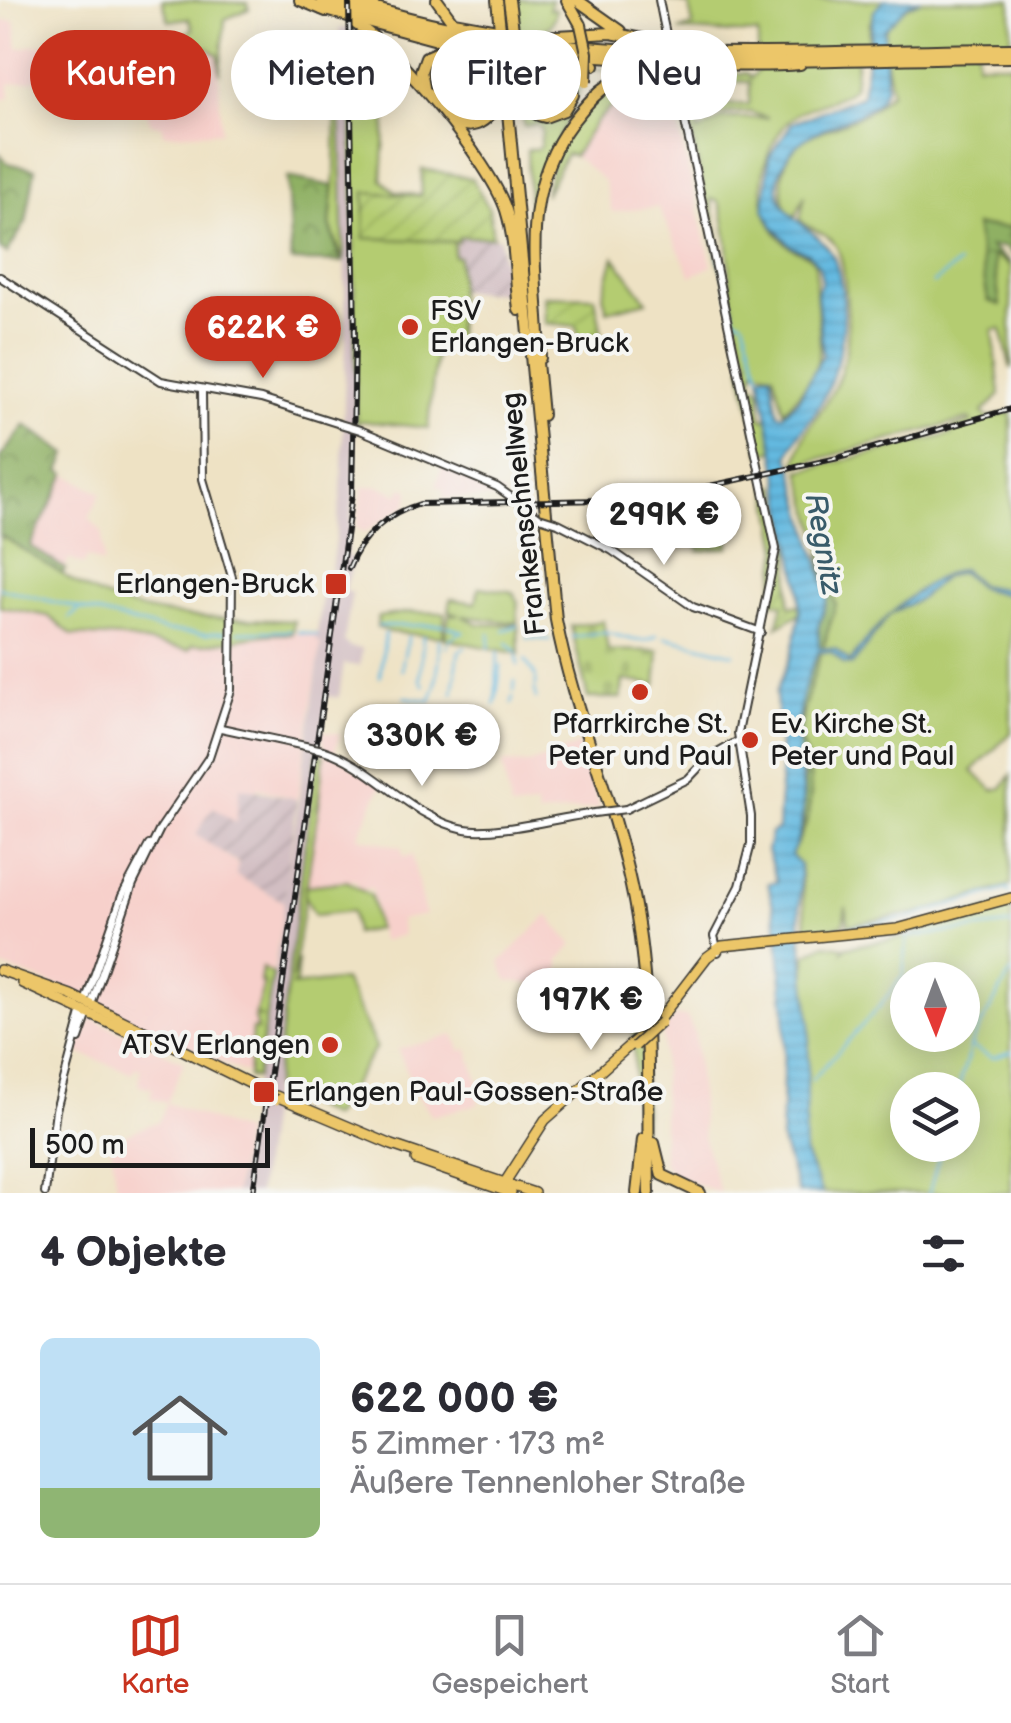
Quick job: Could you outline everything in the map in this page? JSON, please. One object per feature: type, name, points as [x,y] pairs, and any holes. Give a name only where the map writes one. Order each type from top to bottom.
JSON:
[{"type":"highway","points":[[300,0],[436,34],[530,52],[620,59],[832,60],[848,55]]},
{"type":"highway","points":[[348,0],[437,26],[522,42],[746,58]]},
{"type":"highway","points":[[437,0],[450,20],[479,28],[546,38],[601,32]]},
{"type":"highway","points":[[536,382],[534,213],[543,173],[586,82],[587,53],[581,25],[567,0]]},
{"type":"highway","points":[[577,0],[622,30]]},
{"type":"highway","name":"Frankenschnellweg","points":[[497,1],[503,30]]},
{"type":"highway","points":[[322,4],[431,37]]},
{"type":"highway","points":[[322,4],[370,33],[392,54],[492,180],[508,216],[536,382]]},
{"type":"highway","points":[[431,53],[420,71],[431,96]]},
{"type":"highway","points":[[786,59],[1011,53]]},
{"type":"highway","points":[[737,56],[746,58]]},
{"type":"highway","points":[[581,63],[746,58]]},
{"type":"highway","points":[[566,129],[594,95],[629,74],[746,58]]},
{"type":"highway","points":[[453,120],[470,126],[482,120]]},
{"type":"highway","points":[[503,120],[516,198]]},
{"type":"highway","name":"Frankenschnellweg","points":[[510,120],[564,632],[624,830],[644,924],[652,1019],[652,1193]]},
{"type":"highway","name":"Frankenschnellweg","points":[[512,120],[561,645],[619,835],[638,924],[652,1193]]},
{"type":"highway","points":[[637,1193],[648,1098]]},
{"type":"highway","points":[[654,1142],[662,1175],[700,1193]]},
{"type":"highway","points":[[671,1193],[692,1193]]},
{"type":"main road","points":[[489,1178],[503,1174],[544,1120],[661,1020],[717,949],[735,944],[883,932],[1011,898]]},
{"type":"main road","points":[[0,973],[70,995],[87,1007]]},
{"type":"main road","points":[[36,985],[276,1098],[470,1179],[503,1190],[531,1192]]},
{"type":"main road","points":[[503,1190],[551,1120],[637,1041]]},
{"type":"main road","points":[[276,1098],[489,1178],[503,1190]]},
{"type":"main road","points":[[503,1190],[518,1156]]},
{"type":"main road","points":[[517,1169],[518,1179],[531,1192]]},
{"type":"street","points":[[658,0],[776,538],[775,568],[738,741],[751,842],[740,886],[719,926],[717,949]]},
{"type":"street","points":[[0,277],[151,376],[202,391],[261,400],[362,431],[494,486],[538,517],[603,544],[694,607],[761,632]]},
{"type":"street","points":[[45,1191],[52,1131],[70,1058],[127,885],[204,764],[221,728],[231,690],[233,599],[227,551],[202,472],[202,391]]},
{"type":"street","points":[[221,728],[323,750],[437,820],[462,828],[493,830],[626,809],[688,780],[710,757],[738,741]]},
{"type":"street","points":[[717,949],[719,926]]},
{"type":"street","points":[[87,1007],[91,986],[114,932]]},
{"type":"street","points":[[718,935],[735,944]]},
{"type":"street","points":[[70,995],[91,986]]},
{"type":"shaded area","points":[[0,20],[15,21],[18,48],[30,46],[30,81],[9,84],[10,98],[0,100]]},
{"type":"shaded area","points":[[211,51],[218,55],[221,132],[163,134],[163,126],[150,120],[211,120]]},
{"type":"shaded area","points":[[601,113],[601,120],[676,120],[712,266],[691,276],[658,207],[612,212],[604,181],[574,156]]},
{"type":"shaded area","points":[[341,120],[353,120],[357,338],[354,495],[347,556],[354,559],[345,591],[352,593],[344,641],[350,647],[362,649],[360,666],[344,664],[339,697],[327,696],[258,1193],[235,1193],[267,1020],[321,643],[316,641],[322,597],[328,593],[341,493],[346,339]]},
{"type":"shaded area","points":[[458,237],[500,238],[507,293],[459,291],[459,257],[454,256]]},
{"type":"shaded area","points":[[442,466],[504,498],[444,498],[443,489],[436,486]]},
{"type":"shaded area","points":[[66,474],[101,493],[89,518],[102,532],[103,564],[88,557],[83,565],[69,559],[65,569],[29,546]]},
{"type":"shaded area","points":[[378,486],[399,494],[402,487],[410,490],[407,505],[365,532],[356,528],[363,487]]},
{"type":"shaded area","points":[[0,607],[48,616],[72,635],[123,638],[189,649],[191,645],[232,643],[270,632],[317,633],[316,641],[321,642],[297,799],[258,788],[236,824],[209,843],[238,864],[236,875],[284,902],[256,1078],[64,988],[0,966]]},
{"type":"shaded area","points":[[322,731],[340,734],[334,754],[382,784],[358,837],[401,847],[404,857],[412,855],[425,915],[400,920],[403,935],[381,941],[372,888],[360,889],[356,880],[305,886],[326,756]]},
{"type":"shaded area","points":[[579,745],[600,808],[538,815],[536,806],[511,809],[502,763],[529,764]]},
{"type":"shaded area","points":[[240,787],[297,799],[284,902],[236,875],[238,863],[196,835],[213,807],[236,823]]},
{"type":"shaded area","points":[[548,915],[573,945],[560,959],[560,1010],[547,1010],[540,1000],[541,986],[507,980],[500,962]]},
{"type":"shaded area","points":[[676,1016],[687,1017],[695,1035],[703,1136],[720,1193],[671,1174],[663,1160],[663,1028]]},
{"type":"shaded area","points":[[91,1018],[184,1062],[167,1103],[150,1098],[152,1088],[138,1085],[141,1068],[135,1067],[132,1073],[76,1052]]},
{"type":"shaded area","points":[[454,1035],[461,1051],[468,1049],[482,1095],[477,1097],[479,1104],[432,1116],[414,1090],[398,1049]]},
{"type":"shaded area","points":[[167,1103],[244,1132],[235,1193],[118,1193],[110,1141],[159,1121]]},
{"type":"green space","points":[[162,0],[248,3],[249,9],[225,19],[220,74],[218,55],[211,51],[211,30],[191,30],[189,18],[169,21]]},
{"type":"green space","points":[[519,0],[552,0],[549,9],[556,9],[552,23],[543,30],[516,30],[514,10]]},
{"type":"green space","points":[[669,0],[884,0],[870,23],[868,45],[858,46],[854,88],[787,123],[769,152],[764,169],[763,203],[768,219],[789,246],[809,256],[815,265],[820,343],[809,380],[784,411],[773,373],[754,370],[752,384],[760,389],[761,418],[770,420],[774,450],[761,455],[741,366],[750,361],[736,323],[724,221],[719,202],[711,199],[730,297],[717,256],[689,120],[707,120],[697,126],[698,132],[719,120],[768,118],[737,113],[737,104],[749,104],[750,82],[737,82],[737,73],[747,73],[751,78],[758,70],[758,34],[682,30],[693,26],[689,5]]},
{"type":"green space","points":[[921,0],[1011,0],[1011,45],[977,45],[977,63],[1011,63],[1011,228],[976,226],[993,254],[1011,267],[1011,369],[1001,329],[993,330],[1000,395],[982,413],[988,418],[1011,412],[1011,733],[972,771],[993,790],[1002,788],[1011,775],[1011,885],[926,911],[848,925],[846,907],[843,925],[807,932],[800,865],[791,855],[807,823],[810,767],[799,737],[807,693],[826,639],[833,588],[800,471],[952,434],[952,428],[971,422],[969,419],[796,465],[807,432],[839,378],[848,317],[838,251],[832,241],[800,220],[805,195],[796,215],[790,217],[783,201],[782,178],[788,158],[805,139],[855,119],[891,92],[884,49],[886,27],[904,8]]},
{"type":"green space","points":[[601,94],[601,116],[574,156],[566,154],[545,195],[561,144]]},
{"type":"green space","points":[[335,120],[341,120],[344,262],[330,225]]},
{"type":"green space","name":"FSV Erlangen-Bruck","points":[[352,120],[386,120],[382,180],[396,192],[421,196],[364,237],[454,242],[454,256],[459,257],[457,342],[437,341],[428,428],[360,421],[356,426]]},
{"type":"green space","points":[[523,120],[568,120],[538,178],[530,237],[527,150],[540,148],[542,130],[537,124],[524,126]]},
{"type":"green space","points":[[0,154],[7,163],[35,169],[26,222],[7,253],[0,249]]},
{"type":"green space","points":[[422,169],[472,178],[489,209],[493,237],[459,237],[458,242],[364,238],[365,192],[421,196]]},
{"type":"green space","points":[[287,177],[333,186],[330,225],[341,262],[291,261]]},
{"type":"green space","points":[[975,226],[1011,228],[1011,255],[1004,247],[990,247],[1011,264],[993,255],[1000,305],[988,301]]},
{"type":"green space","points":[[614,257],[647,301],[607,311],[603,295]]},
{"type":"green space","points":[[544,296],[595,297],[602,334],[579,338],[576,326],[545,323]]},
{"type":"green space","points":[[25,425],[67,454],[60,471],[66,474],[30,546],[65,569],[62,574],[0,535],[0,458]]},
{"type":"green space","points":[[776,486],[790,551],[789,605],[800,606],[800,613],[777,627],[783,604],[771,602],[779,549],[768,487]]},
{"type":"green space","points":[[696,504],[698,510],[726,509],[729,547],[699,551],[697,533],[678,535],[677,506]]},
{"type":"green space","points":[[0,535],[79,585],[130,606],[184,616],[294,621],[292,634],[192,645],[189,650],[123,638],[72,635],[48,616],[0,607]]},
{"type":"green space","points":[[820,553],[836,605],[802,714],[799,737],[810,767],[811,795],[807,823],[796,845],[803,822],[804,776],[797,744],[801,693],[819,650],[818,627],[828,598]]},
{"type":"green space","points":[[479,587],[513,592],[518,601],[517,623],[462,616],[479,624],[518,625],[519,654],[445,639],[449,614],[459,615],[449,611],[451,599],[476,603]]},
{"type":"green space","points":[[410,612],[445,613],[443,637],[389,632],[377,627],[378,617]]},
{"type":"green space","points":[[603,621],[608,650],[659,651],[656,685],[623,680],[621,698],[588,698],[571,626]]},
{"type":"green space","name":"ATSV Erlangen","points":[[317,753],[324,756],[317,812],[321,791],[292,981],[298,959],[296,983],[291,986],[344,980],[376,1047],[332,1117],[274,1088]]},
{"type":"green space","points":[[347,881],[371,896],[377,929],[355,933],[352,911],[315,915],[305,897],[305,886]]},
{"type":"green space","points":[[1011,902],[1011,1193],[822,1193],[804,1152],[806,955],[826,944],[844,947],[843,951],[847,947],[925,934],[916,935],[914,930]]},
{"type":"green space","points":[[262,968],[273,974],[256,1078],[248,1077],[252,1029],[257,1030],[254,1018],[260,1017],[255,1015],[264,983],[260,982]]},
{"type":"green space","points":[[643,1020],[644,1112],[635,1193],[630,1193],[636,1142],[633,1023]]},
{"type":"water","points":[[884,0],[921,0],[908,5],[884,30],[886,86],[880,99],[805,139],[785,161],[778,179],[785,207],[828,248],[843,295],[843,330],[831,381],[789,455],[828,598],[818,627],[819,648],[835,649],[850,662],[889,616],[852,665],[844,664],[831,652],[818,652],[800,709],[797,733],[802,815],[791,855],[800,865],[800,922],[810,1022],[804,1152],[822,1193],[798,1193],[781,1139],[785,1014],[777,926],[768,883],[777,882],[767,851],[771,833],[778,829],[781,767],[776,693],[791,655],[800,613],[799,584],[760,376],[771,373],[778,414],[783,415],[798,400],[823,355],[817,293],[822,280],[819,266],[808,253],[792,247],[772,225],[764,209],[769,157],[792,123],[862,96],[874,11]]},
{"type":"water","points":[[962,569],[980,585],[1007,590],[1011,596],[980,588],[961,572],[944,577],[921,598],[891,613],[930,583]]},
{"type":"waterway","points":[[717,248],[735,318],[742,320]]},
{"type":"waterway","points":[[933,283],[958,264]]},
{"type":"waterway","points":[[744,322],[760,376]]},
{"type":"waterway","points":[[0,588],[167,631],[209,634]]},
{"type":"waterway","points":[[69,618],[80,609]]},
{"type":"waterway","points":[[378,626],[444,625]]},
{"type":"waterway","points":[[448,626],[463,632]]},
{"type":"waterway","points":[[504,630],[517,626]]},
{"type":"waterway","points":[[238,632],[291,631]]},
{"type":"waterway","points":[[211,633],[229,632]]},
{"type":"waterway","points":[[298,632],[317,635]]},
{"type":"waterway","points":[[449,640],[460,632]]},
{"type":"waterway","points":[[572,637],[605,633],[644,640],[657,635]]},
{"type":"waterway","points":[[380,677],[385,634]]},
{"type":"waterway","points":[[489,648],[490,634]]},
{"type":"waterway","points":[[420,680],[423,636]]},
{"type":"waterway","points":[[407,645],[408,637]]},
{"type":"waterway","points":[[665,637],[734,654]]},
{"type":"waterway","points":[[527,638],[550,640]]},
{"type":"waterway","points":[[439,640],[439,658]]},
{"type":"waterway","points":[[446,648],[448,643]]},
{"type":"waterway","points":[[507,643],[517,652]]},
{"type":"waterway","points":[[404,655],[406,647]]},
{"type":"waterway","points":[[456,670],[459,651],[465,648]]},
{"type":"waterway","points":[[495,705],[498,652]]},
{"type":"waterway","points":[[517,656],[518,665]]},
{"type":"waterway","points":[[402,670],[403,658]]},
{"type":"waterway","points":[[525,660],[536,677]]},
{"type":"waterway","points":[[435,687],[439,661]]},
{"type":"waterway","points":[[496,700],[501,666]]},
{"type":"waterway","points":[[453,693],[456,673]]},
{"type":"waterway","points":[[536,680],[536,686]]},
{"type":"waterway","points":[[514,691],[515,681]]},
{"type":"waterway","points":[[422,682],[424,686]]},
{"type":"waterway","points":[[535,689],[536,699]]},
{"type":"waterway","points":[[405,697],[431,701],[434,690]]},
{"type":"waterway","points":[[512,703],[513,697]]},
{"type":"waterway","points":[[905,919],[1008,889],[1009,893]]},
{"type":"waterway","points":[[849,928],[902,919]]},
{"type":"waterway","points":[[907,937],[1011,925]]},
{"type":"waterway","points":[[879,1007],[903,976],[907,939]]},
{"type":"waterway","points":[[963,1072],[972,1041],[1011,972]]},
{"type":"waterway","points":[[812,1080],[878,1008]]},
{"type":"waterway","points":[[980,1051],[992,1058],[1011,1052]]},
{"type":"waterway","points":[[929,1193],[937,1162]]},
{"type":"railway","points":[[253,1193],[352,494],[355,338],[349,0]]},
{"type":"railway","points":[[349,568],[361,545],[377,527],[420,504],[650,499],[838,458],[1011,409]]},
{"type":"place","name":"FSV Erlangen-Bruck","points":[[410,327]]},
{"type":"place","name":"Erlangen-Bruck","points":[[336,584]]},
{"type":"place","name":"Pfarrkirche St. Peter und Paul","points":[[640,692]]},
{"type":"place","name":"Ev. Kirche St. Peter und Paul","points":[[750,740]]},
{"type":"place","name":"ATSV Erlangen","points":[[330,1045]]},
{"type":"place","name":"Erlangen Paul-Gossen-Straße","points":[[264,1092]]},
{"type":"water label","name":"Regnitz","points":[[823,544]]}]
